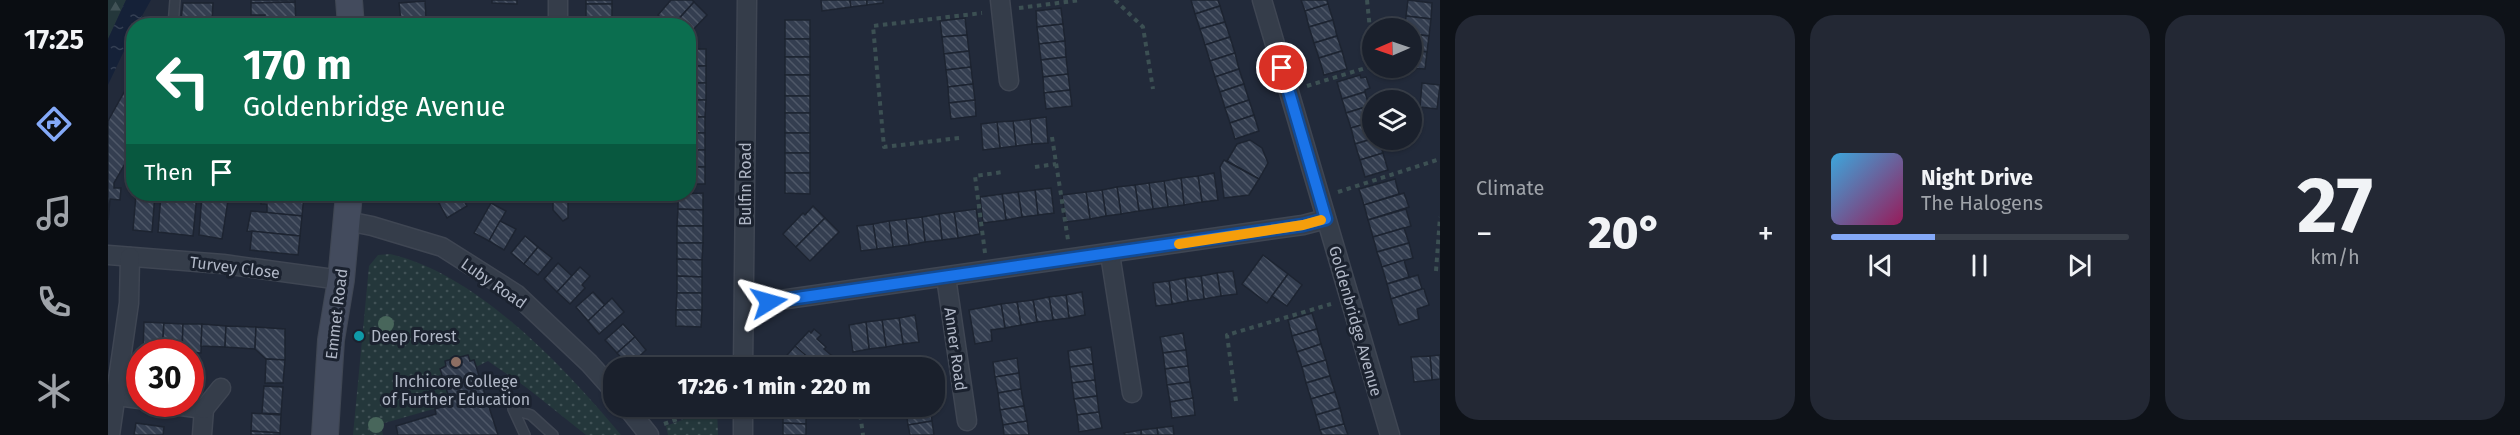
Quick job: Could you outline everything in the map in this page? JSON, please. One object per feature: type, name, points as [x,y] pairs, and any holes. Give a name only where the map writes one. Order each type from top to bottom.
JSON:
[{"type":"main road","points":[[350,0],[351,18]]},
{"type":"main road","name":"Emmet Road","points":[[325,435],[332,340],[341,280],[348,201]]},
{"type":"street","points":[[558,0],[558,18]]},
{"type":"street","name":"Bulfin Road","points":[[743,357],[747,0]]},
{"type":"street","name":"Goldenbridge Avenue","points":[[1262,0],[1390,435]]},
{"type":"street","points":[[1001,5],[1009,81]]},
{"type":"street","points":[[745,305],[1071,260],[1303,225],[1326,219]]},
{"type":"street","name":"Luby Road","points":[[347,221],[432,244],[452,253],[516,294],[603,379]]},
{"type":"street","points":[[1110,254],[1132,393]]},
{"type":"street","name":"Turvey Close","points":[[108,255],[224,264],[341,280]]},
{"type":"street","points":[[110,435],[129,303],[130,257]]},
{"type":"street","name":"Anner Road","points":[[945,277],[967,421]]},
{"type":"street","points":[[204,409],[221,388]]},
{"type":"street","points":[[117,396],[126,397]]},
{"type":"street","points":[[202,435],[203,417]]},
{"type":"street","points":[[637,417],[653,432]]},
{"type":"street","points":[[742,417],[743,435]]},
{"type":"lane","points":[[174,18],[175,0]]},
{"type":"lane","points":[[525,435],[513,410],[531,415],[553,435]]},
{"type":"path","points":[[959,138],[884,147],[873,26],[1001,5],[1081,0]]},
{"type":"path","points":[[1115,0],[1143,27],[1153,88]]},
{"type":"path","points":[[1367,0],[1369,18]]},
{"type":"path","points":[[1289,91],[1362,69]]},
{"type":"path","points":[[1052,137],[1071,260]]},
{"type":"path","points":[[1319,197],[1440,159]]},
{"type":"path","points":[[1035,167],[1056,164]]},
{"type":"path","points":[[988,272],[975,176],[1003,172]]},
{"type":"path","points":[[1436,271],[1440,217]]},
{"type":"path","points":[[1236,401],[1227,335],[1349,298]]},
{"type":"path","points":[[653,432],[664,424],[683,417]]},
{"type":"path","points":[[861,417],[863,435]]},
{"type":"green space","points":[[108,0],[126,0],[108,39]]},
{"type":"green space","name":"Inchicore College of Further Education","points":[[390,254],[423,265],[455,281],[487,302],[547,354],[621,435],[586,435],[527,388],[488,361],[476,367],[474,360],[470,361],[468,355],[446,361],[451,404],[381,424],[383,435],[353,435],[369,266],[378,255]]},
{"type":"green space","points":[[690,417],[717,417],[718,435],[668,435],[666,426]]},
{"type":"water","points":[[126,0],[151,0],[141,18],[126,18],[126,47],[108,85],[108,39]]},
{"type":"building","points":[[251,0],[295,0],[295,2],[251,3]]},
{"type":"building","points":[[492,0],[517,0],[517,4],[492,3]]},
{"type":"building","points":[[586,0],[612,0],[612,4],[586,4]]},
{"type":"building","points":[[671,0],[692,0],[694,2],[679,18],[661,18],[658,15]]},
{"type":"building","points":[[821,0],[850,0],[851,7],[822,11]]},
{"type":"building","points":[[850,0],[867,0],[867,5],[851,7]]},
{"type":"building","points":[[867,0],[883,0],[883,3],[867,5]]},
{"type":"building","points":[[1191,0],[1218,0],[1220,6],[1195,14]]},
{"type":"building","points":[[1301,0],[1327,0],[1328,4],[1305,11]]},
{"type":"building","points":[[1408,0],[1432,3],[1431,19],[1406,16]]},
{"type":"building","points":[[425,1],[426,18],[401,18],[399,3]]},
{"type":"building","points":[[295,2],[296,18],[265,18],[265,15],[251,15],[251,3]]},
{"type":"building","points":[[694,2],[707,15],[696,27],[696,18],[680,18]]},
{"type":"building","points":[[183,3],[213,3],[212,18],[181,18]]},
{"type":"building","points":[[586,4],[612,4],[612,18],[586,18]]},
{"type":"building","points":[[1328,4],[1333,20],[1309,27],[1305,11]]},
{"type":"building","points":[[1220,6],[1225,22],[1200,29],[1195,14]]},
{"type":"building","points":[[1061,8],[1063,24],[1037,27],[1036,11]]},
{"type":"building","points":[[1406,16],[1431,19],[1429,36],[1422,35],[1422,18],[1406,18]]},
{"type":"building","points":[[965,18],[967,35],[942,37],[940,21]]},
{"type":"building","points":[[785,20],[810,20],[810,39],[785,39]]},
{"type":"building","points":[[1333,20],[1337,36],[1314,43],[1309,27]]},
{"type":"building","points":[[1225,22],[1230,37],[1205,45],[1200,29]]},
{"type":"building","points":[[1063,24],[1065,41],[1039,44],[1037,27]]},
{"type":"building","points":[[967,35],[969,51],[944,54],[942,37]]},
{"type":"building","points":[[1422,35],[1429,36],[1427,52],[1422,51]]},
{"type":"building","points":[[1337,36],[1342,51],[1319,58],[1314,43]]},
{"type":"building","points":[[1230,37],[1235,53],[1210,61],[1205,45]]},
{"type":"building","points":[[785,39],[810,39],[810,57],[785,57]]},
{"type":"building","points":[[1065,41],[1066,57],[1041,60],[1039,44]]},
{"type":"building","points":[[696,49],[706,49],[706,66],[696,66]]},
{"type":"building","points":[[969,51],[971,67],[946,70],[944,54]]},
{"type":"building","points":[[1342,51],[1347,69],[1324,75],[1319,58]]},
{"type":"building","points":[[1422,51],[1427,52],[1425,69],[1422,69]]},
{"type":"building","points":[[1235,53],[1239,69],[1215,77],[1210,61]]},
{"type":"building","points":[[785,57],[810,57],[810,75],[785,75]]},
{"type":"building","points":[[1066,57],[1068,74],[1043,77],[1041,60]]},
{"type":"building","points":[[696,66],[706,66],[706,83],[696,83]]},
{"type":"building","points":[[971,67],[973,84],[948,87],[946,70]]},
{"type":"building","points":[[1239,69],[1244,84],[1220,92],[1215,77]]},
{"type":"building","points":[[1068,74],[1070,90],[1044,93],[1043,77]]},
{"type":"building","points":[[785,75],[810,75],[810,96],[785,96]]},
{"type":"building","points":[[1360,75],[1361,78],[1366,78],[1370,88],[1342,99],[1337,82]]},
{"type":"building","points":[[696,83],[706,83],[706,100],[696,100]]},
{"type":"building","points":[[1422,83],[1440,85],[1437,109],[1422,107]]},
{"type":"building","points":[[973,84],[975,100],[949,103],[948,87]]},
{"type":"building","points":[[1244,84],[1249,100],[1225,108],[1220,92]]},
{"type":"building","points":[[126,89],[126,162],[114,183],[114,188],[121,188],[120,200],[110,199],[108,220],[108,121]]},
{"type":"building","points":[[1070,90],[1072,106],[1046,109],[1044,93]]},
{"type":"building","points":[[1362,93],[1362,108],[1346,113],[1342,99]]},
{"type":"building","points":[[785,96],[810,96],[810,113],[785,113]]},
{"type":"building","points":[[696,100],[706,100],[705,117],[696,117]]},
{"type":"building","points":[[975,100],[976,116],[951,119],[949,103]]},
{"type":"building","points":[[1249,100],[1254,115],[1230,123],[1225,108]]},
{"type":"building","points":[[1362,108],[1362,125],[1351,128],[1346,113]]},
{"type":"building","points":[[785,113],[810,113],[810,133],[785,133]]},
{"type":"building","points":[[1254,115],[1259,131],[1235,139],[1230,123]]},
{"type":"building","points":[[696,117],[705,117],[705,133],[696,133]]},
{"type":"building","points":[[1046,117],[1048,143],[1032,144],[1030,119]]},
{"type":"building","points":[[1030,119],[1032,144],[1016,146],[1013,121]]},
{"type":"building","points":[[1013,121],[1016,146],[1000,148],[997,122]]},
{"type":"building","points":[[997,122],[1000,148],[983,150],[981,124]]},
{"type":"building","points":[[1362,125],[1362,142],[1355,144],[1351,128]]},
{"type":"building","points":[[696,133],[705,133],[705,150],[696,150]]},
{"type":"building","points":[[785,133],[810,133],[810,153],[785,153]]},
{"type":"building","points":[[1250,140],[1262,148],[1268,163],[1259,179],[1227,161],[1237,144]]},
{"type":"building","points":[[1362,142],[1362,150],[1382,150],[1383,153],[1360,160],[1355,144]]},
{"type":"building","points":[[696,150],[705,150],[705,167],[696,167]]},
{"type":"building","points":[[785,153],[810,153],[810,173],[785,173]]},
{"type":"building","points":[[1383,153],[1388,170],[1365,177],[1360,160]]},
{"type":"building","points":[[1224,160],[1259,179],[1249,195],[1224,198],[1220,167]]},
{"type":"building","points":[[696,167],[705,167],[705,184],[696,184]]},
{"type":"building","points":[[785,173],[810,173],[810,194],[785,193]]},
{"type":"building","points":[[1214,173],[1218,200],[1202,202],[1198,176]]},
{"type":"building","points":[[1198,176],[1202,202],[1184,205],[1181,178]]},
{"type":"building","points":[[1181,178],[1184,205],[1168,207],[1164,181]]},
{"type":"building","points":[[1395,179],[1399,194],[1364,205],[1359,189]]},
{"type":"building","points":[[1164,181],[1168,207],[1153,209],[1149,183]]},
{"type":"building","points":[[1149,183],[1153,209],[1139,211],[1135,185]]},
{"type":"building","points":[[1135,185],[1139,211],[1121,214],[1117,187]]},
{"type":"building","points":[[1117,187],[1121,214],[1106,216],[1102,190]]},
{"type":"building","points":[[1051,188],[1054,213],[1038,215],[1035,190]]},
{"type":"building","points":[[1035,190],[1038,215],[1022,217],[1018,192]]},
{"type":"building","points":[[1102,190],[1106,216],[1090,219],[1086,192]]},
{"type":"building","points":[[1018,192],[1022,217],[1006,220],[1002,194]]},
{"type":"building","points":[[1086,192],[1090,219],[1066,222],[1062,195]]},
{"type":"building","points":[[696,193],[703,193],[703,210],[678,209],[678,201],[696,201]]},
{"type":"building","points":[[1404,193],[1409,207],[1368,220],[1364,205]]},
{"type":"building","points":[[1002,194],[1006,220],[983,223],[980,197]]},
{"type":"building","points":[[135,201],[154,201],[152,232],[133,230]]},
{"type":"building","points":[[160,201],[196,201],[193,236],[158,232]]},
{"type":"building","points":[[201,201],[228,201],[222,239],[199,235]]},
{"type":"building","points":[[261,201],[303,201],[302,216],[267,213],[267,204],[261,204]]},
{"type":"building","points":[[464,201],[467,206],[447,218],[439,203]]},
{"type":"building","points":[[553,202],[568,202],[568,218],[563,221],[553,210]]},
{"type":"building","points":[[491,203],[506,211],[489,241],[474,233]]},
{"type":"building","points":[[813,206],[825,218],[796,247],[783,234]]},
{"type":"building","points":[[678,209],[703,210],[703,226],[677,226]]},
{"type":"building","points":[[976,209],[980,234],[958,238],[954,212]]},
{"type":"building","points":[[1406,209],[1411,226],[1373,237],[1368,220]]},
{"type":"building","points":[[251,211],[302,216],[300,236],[247,231]]},
{"type":"building","points":[[954,212],[958,238],[942,240],[939,214]]},
{"type":"building","points":[[939,214],[942,240],[925,242],[922,217]]},
{"type":"building","points":[[922,217],[925,242],[909,245],[906,219]]},
{"type":"building","points":[[825,218],[839,232],[810,261],[796,247]]},
{"type":"building","points":[[906,219],[909,245],[893,247],[889,221]]},
{"type":"building","points":[[500,221],[516,229],[504,250],[489,241]]},
{"type":"building","points":[[889,221],[893,247],[877,249],[873,224]]},
{"type":"building","points":[[873,224],[877,249],[861,251],[857,226]]},
{"type":"building","points":[[677,226],[703,226],[703,243],[677,243]]},
{"type":"building","points":[[1404,228],[1409,243],[1377,252],[1373,237]]},
{"type":"building","points":[[252,231],[300,236],[298,255],[250,250]]},
{"type":"building","points":[[525,236],[538,247],[524,264],[511,253]]},
{"type":"building","points":[[677,243],[703,243],[702,260],[677,259]]},
{"type":"building","points":[[1409,243],[1413,258],[1382,267],[1377,252]]},
{"type":"building","points":[[538,247],[552,258],[538,275],[524,264]]},
{"type":"building","points":[[1263,255],[1288,274],[1267,303],[1242,284]]},
{"type":"building","points":[[677,259],[702,260],[702,277],[677,276]]},
{"type":"building","points":[[1404,260],[1409,277],[1387,284],[1382,267]]},
{"type":"building","points":[[558,263],[572,276],[557,292],[544,279]]},
{"type":"building","points":[[580,267],[590,276],[582,285],[585,288],[570,304],[557,292]]},
{"type":"building","points":[[1233,271],[1237,294],[1221,296],[1217,273]]},
{"type":"building","points":[[1217,273],[1221,296],[1204,299],[1201,276]]},
{"type":"building","points":[[1288,274],[1302,285],[1287,306],[1272,296]]},
{"type":"building","points":[[1418,275],[1422,289],[1391,299],[1387,284]]},
{"type":"building","points":[[677,276],[702,277],[702,293],[677,293]]},
{"type":"building","points":[[1201,276],[1204,299],[1188,301],[1185,278]]},
{"type":"building","points":[[1185,278],[1188,301],[1172,304],[1169,281]]},
{"type":"building","points":[[1169,281],[1172,304],[1156,306],[1153,283]]},
{"type":"building","points":[[1424,289],[1429,305],[1417,309],[1419,319],[1399,325],[1391,299]]},
{"type":"building","points":[[593,292],[605,305],[588,321],[576,307]]},
{"type":"building","points":[[1082,292],[1085,315],[1069,318],[1066,295]]},
{"type":"building","points":[[677,293],[702,293],[702,310],[676,310]]},
{"type":"building","points":[[1066,295],[1069,318],[1053,320],[1049,297]]},
{"type":"building","points":[[1049,297],[1053,320],[1037,322],[1033,300]]},
{"type":"building","points":[[612,298],[624,312],[599,334],[588,321]]},
{"type":"building","points":[[1033,300],[1037,322],[1021,325],[1017,302]]},
{"type":"building","points":[[1017,302],[1021,325],[1005,328],[1001,304]]},
{"type":"building","points":[[1001,304],[1005,328],[991,330],[992,341],[975,344],[969,310]]},
{"type":"building","points":[[676,310],[702,310],[701,327],[676,326]]},
{"type":"building","points":[[1312,313],[1317,329],[1292,336],[1288,320]]},
{"type":"building","points":[[915,315],[919,342],[903,344],[899,318]]},
{"type":"building","points":[[899,318],[903,344],[886,347],[882,320]]},
{"type":"building","points":[[882,320],[886,347],[869,349],[866,322]]},
{"type":"building","points":[[144,322],[164,323],[163,339],[143,339]]},
{"type":"building","points":[[866,322],[869,349],[853,352],[849,325]]},
{"type":"building","points":[[164,323],[183,324],[182,339],[163,339]]},
{"type":"building","points":[[183,324],[202,324],[201,339],[182,339]]},
{"type":"building","points":[[202,324],[226,326],[225,347],[204,346],[204,339],[201,339]]},
{"type":"building","points":[[623,324],[635,337],[617,353],[605,340]]},
{"type":"building","points":[[226,326],[256,327],[255,349],[225,347]]},
{"type":"building","points":[[256,327],[285,329],[285,360],[266,359],[255,349]]},
{"type":"building","points":[[814,329],[821,335],[817,339],[833,357],[807,357],[795,346],[809,331],[811,333]]},
{"type":"building","points":[[1317,329],[1321,344],[1297,352],[1292,336]]},
{"type":"building","points":[[1183,333],[1186,350],[1163,353],[1160,337]]},
{"type":"building","points":[[635,337],[646,350],[639,357],[621,357],[617,353]]},
{"type":"building","points":[[1321,344],[1326,360],[1302,367],[1297,352]]},
{"type":"building","points":[[795,346],[808,357],[785,357]]},
{"type":"building","points":[[1091,347],[1093,364],[1070,367],[1068,351]]},
{"type":"building","points":[[1186,350],[1188,366],[1165,369],[1163,353]]},
{"type":"building","points":[[468,355],[470,361],[474,360],[498,435],[398,435],[396,426],[436,414],[435,409],[451,404],[440,369],[446,366],[445,361]]},
{"type":"building","points":[[1440,355],[1440,379],[1432,380],[1430,356]]},
{"type":"building","points":[[1430,356],[1432,380],[1414,382],[1411,357]]},
{"type":"building","points":[[1017,358],[1019,373],[995,377],[993,362]]},
{"type":"building","points":[[266,359],[285,360],[283,383],[265,383]]},
{"type":"building","points":[[1326,360],[1330,376],[1306,383],[1302,367]]},
{"type":"building","points":[[1093,364],[1095,380],[1072,383],[1070,367]]},
{"type":"building","points":[[1188,366],[1190,382],[1167,385],[1165,369]]},
{"type":"building","points":[[1019,373],[1021,389],[998,393],[995,377]]},
{"type":"building","points":[[1330,376],[1335,392],[1311,399],[1306,383]]},
{"type":"building","points":[[1095,380],[1097,396],[1074,399],[1072,383]]},
{"type":"building","points":[[1190,382],[1193,398],[1170,402],[1167,385]]},
{"type":"building","points":[[264,386],[283,387],[281,414],[262,413]]},
{"type":"building","points":[[1021,389],[1024,406],[1000,410],[998,393]]},
{"type":"building","points":[[1335,392],[1340,408],[1316,415],[1311,399]]},
{"type":"building","points":[[1097,396],[1099,412],[1077,415],[1074,399]]},
{"type":"building","points":[[1193,398],[1195,415],[1172,418],[1170,402]]},
{"type":"building","points":[[1024,406],[1027,421],[1003,425],[1000,410]]},
{"type":"building","points":[[1340,408],[1344,424],[1320,430],[1316,415]]},
{"type":"building","points":[[1099,412],[1102,428],[1079,432],[1077,415]]},
{"type":"building","points":[[252,413],[281,415],[280,433],[251,431]]},
{"type":"building","points":[[783,417],[806,417],[806,424],[783,423]]},
{"type":"building","points":[[907,417],[931,417],[932,421],[908,425]]},
{"type":"building","points":[[932,421],[934,435],[910,435],[908,425]]},
{"type":"building","points":[[1027,421],[1029,435],[1004,435],[1003,425]]},
{"type":"building","points":[[136,423],[164,427],[163,435],[134,435]]},
{"type":"building","points":[[783,423],[806,424],[806,435],[783,435]]},
{"type":"building","points":[[1344,424],[1348,435],[1322,435],[1320,430]]},
{"type":"building","points":[[1173,426],[1174,435],[1158,435],[1157,428]]},
{"type":"building","points":[[1157,428],[1158,435],[1141,435],[1141,430]]},
{"type":"building","points":[[1141,430],[1141,435],[1125,435],[1124,433]]},
{"type":"building","points":[[251,431],[280,433],[280,435],[251,435]]},
{"type":"slow traffic","points":[[1179,244],[1303,225],[1321,220]]},
{"type":"place","name":"Deep Forest","points":[[359,336]]},
{"type":"place","name":"Inchicore College of Further Education","points":[[456,362]]},
{"type":"route","points":[[769,302],[988,272],[1303,225],[1326,219],[1282,68]]}]
